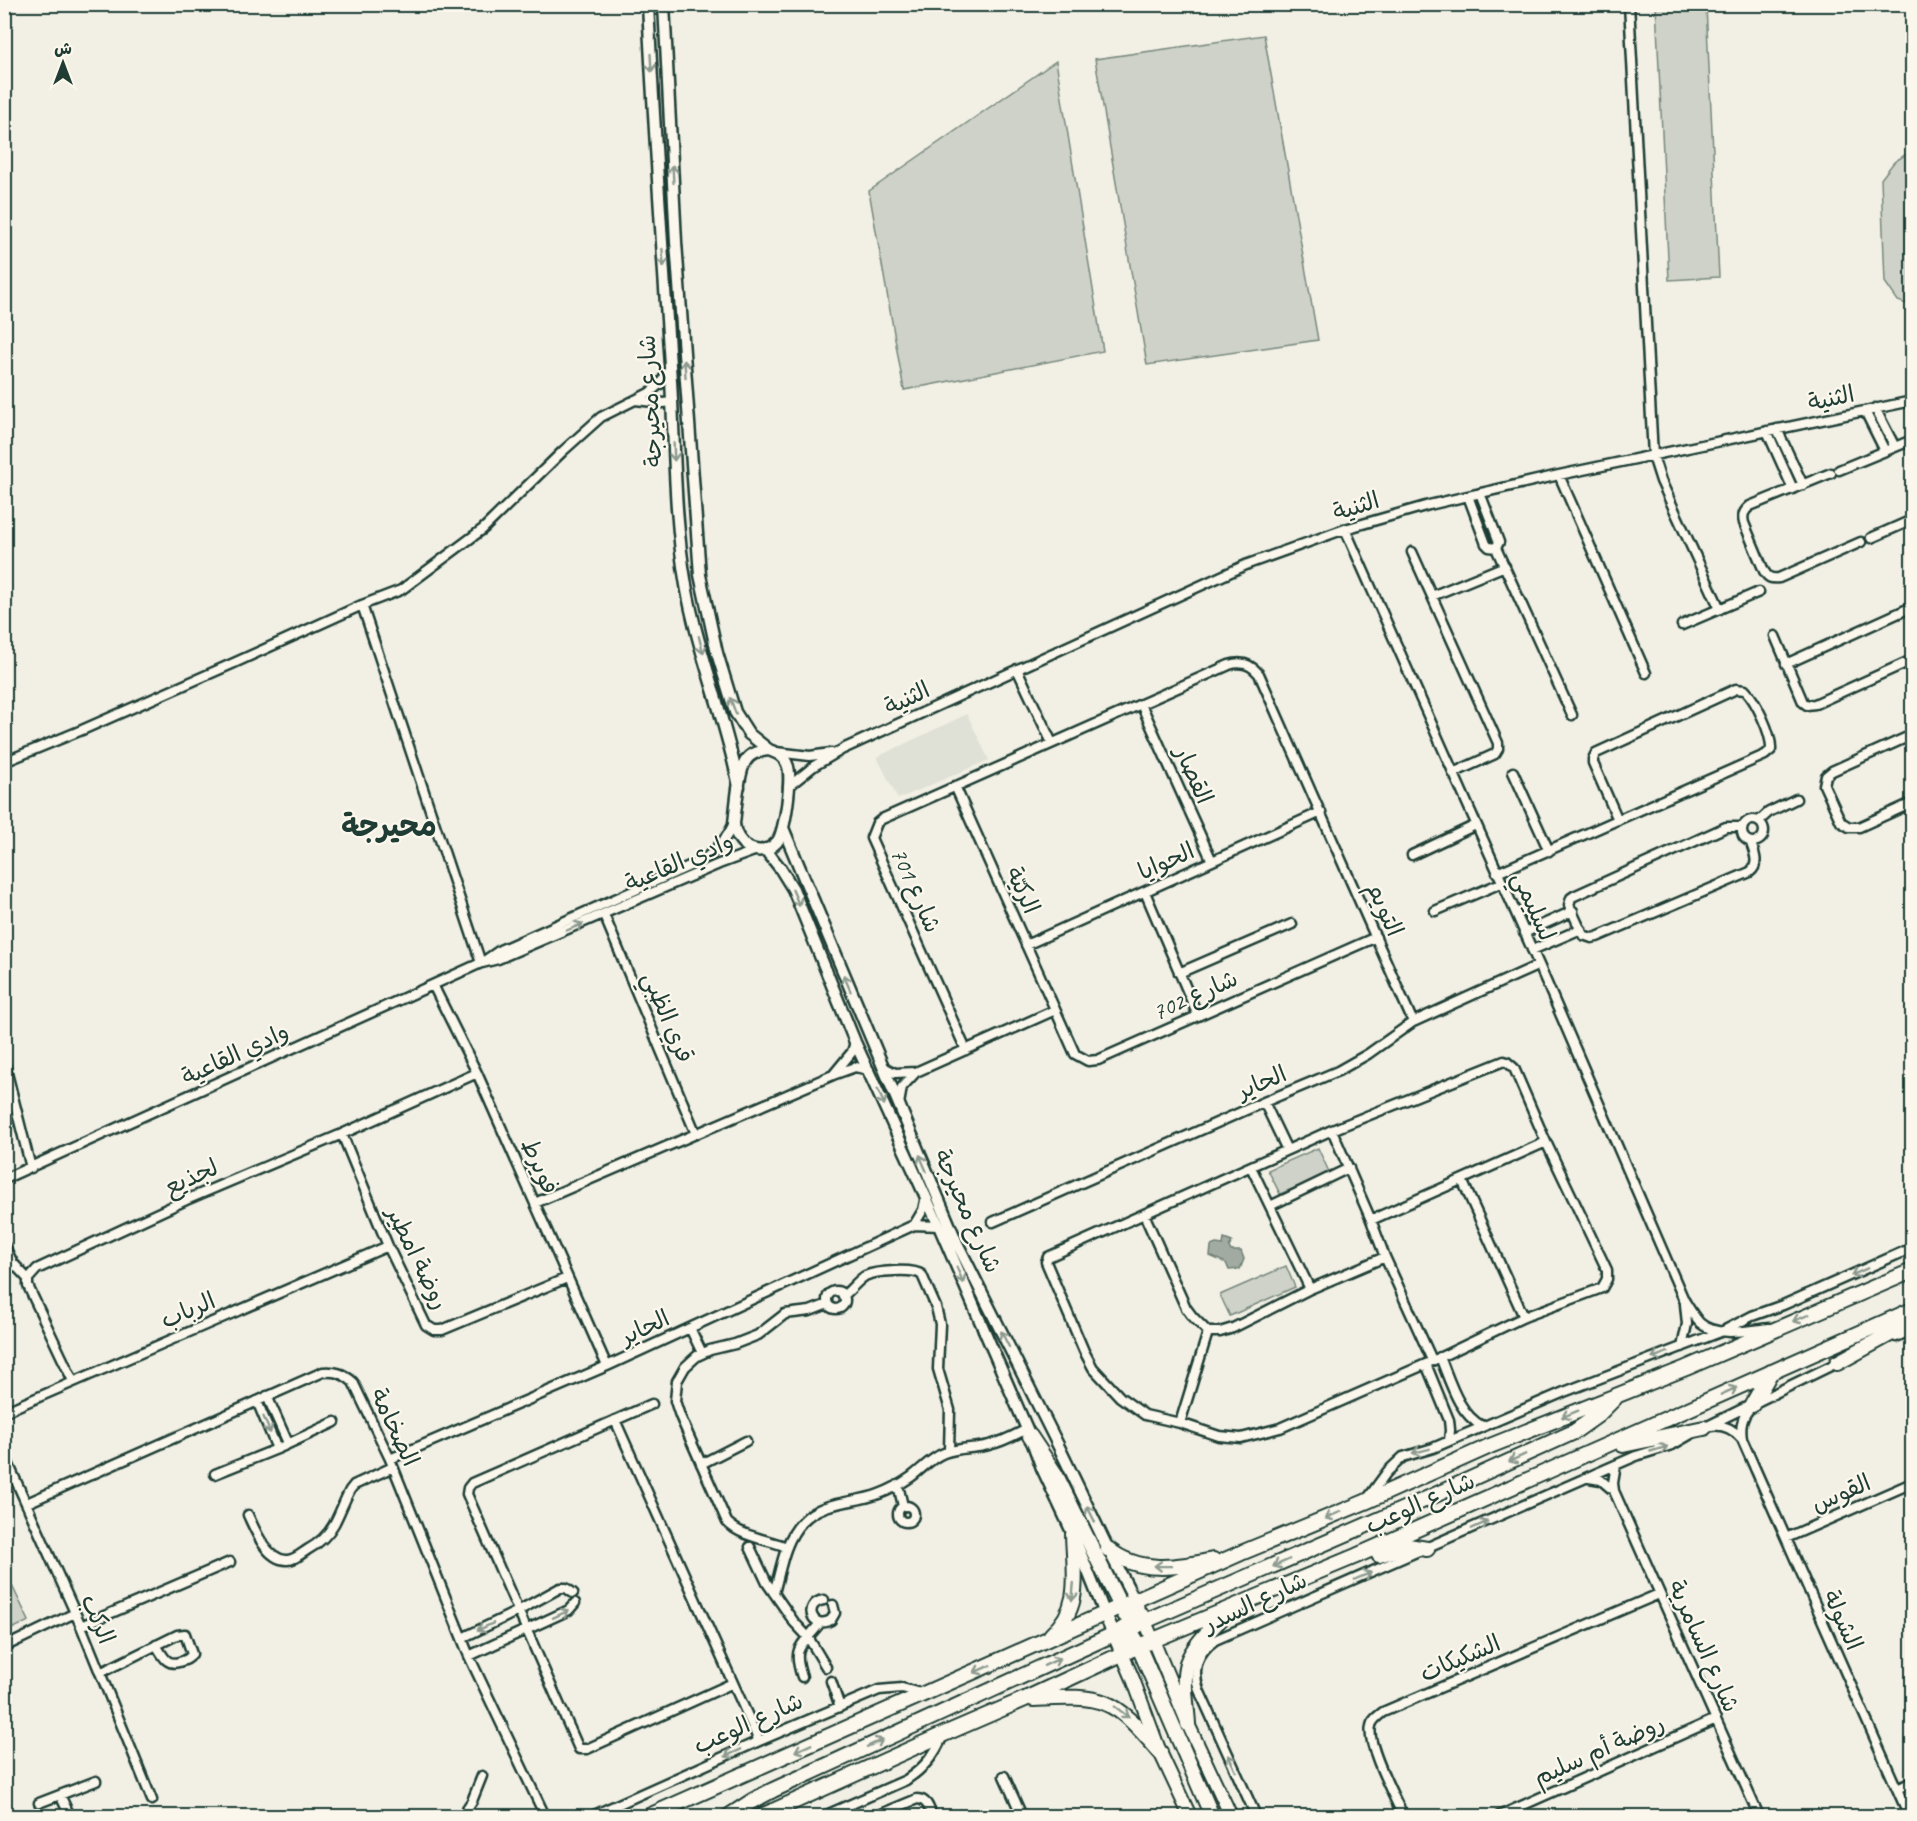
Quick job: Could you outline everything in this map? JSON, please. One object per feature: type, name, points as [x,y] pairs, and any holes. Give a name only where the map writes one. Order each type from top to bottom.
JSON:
[{"type":"main road","name":"شارع الوعب","points":[[649,1816],[1490,1446],[1686,1368],[1912,1271]]},
{"type":"main road","name":"شارع الوعب","points":[[762,1816],[1138,1646],[1356,1556],[1912,1310]]},
{"type":"main road","points":[[1837,1363],[1912,1322]]},
{"type":"main road","points":[[1752,1405],[1772,1372]]},
{"type":"main road","points":[[729,1816],[773,1790],[1114,1634],[1413,1505],[1574,1432],[1598,1415],[1618,1394]]},
{"type":"main road","points":[[1595,1451],[1704,1428]]},
{"type":"main road","points":[[1029,1433],[1056,1474],[1121,1607],[1212,1816]]},
{"type":"main road","points":[[1035,1646],[1065,1622],[1070,1611],[1074,1591],[1073,1534]]},
{"type":"main road","points":[[1356,1556],[1374,1556],[1408,1546],[1427,1549]]},
{"type":"main road","points":[[1108,1549],[1130,1563],[1165,1566],[1187,1565],[1241,1554]]},
{"type":"main road","points":[[1135,1601],[1231,1816]]},
{"type":"main road","points":[[1122,1654],[1122,1640],[1137,1612],[1135,1601]]},
{"type":"main road","points":[[1188,1724],[1187,1665],[1196,1647],[1231,1608]]},
{"type":"main road","points":[[1105,1614],[1119,1616],[1140,1640],[1153,1640]]},
{"type":"main road","points":[[1105,1614],[1160,1752],[1190,1816]]},
{"type":"main road","points":[[1025,1699],[1082,1697],[1103,1701],[1128,1717],[1160,1752]]},
{"type":"street","name":"شارع محيرجة","points":[[648,4],[676,504],[686,586],[739,788]]},
{"type":"street","name":"شارع محيرجة","points":[[664,4],[687,401],[700,575],[710,626],[735,712],[749,734],[772,751]]},
{"type":"street","points":[[1629,4],[1653,456],[1661,481],[1720,609]]},
{"type":"street","points":[[4,762],[401,590],[483,529],[601,417],[649,393],[660,384],[670,368]]},
{"type":"street","points":[[635,400],[663,403],[687,401]]},
{"type":"street","name":"الثنية","points":[[788,788],[814,766],[843,749],[1248,564],[1345,529],[1468,496],[1559,475],[1912,401]]},
{"type":"street","points":[[1875,408],[1895,447]]},
{"type":"street","points":[[1865,411],[1885,452]]},
{"type":"street","points":[[1777,429],[1803,485]]},
{"type":"street","points":[[1767,431],[1793,489]]},
{"type":"street","points":[[1861,542],[1772,579],[1767,576],[1743,516],[1745,510],[1750,506],[1912,440]]},
{"type":"street","points":[[1559,475],[1647,673]]},
{"type":"street","points":[[1480,493],[1498,538],[1499,545],[1496,548]]},
{"type":"street","points":[[1468,496],[1486,544],[1488,547],[1496,548]]},
{"type":"street","points":[[1871,538],[1912,520]]},
{"type":"street","name":"لسليمي","points":[[1345,529],[1539,965],[1684,1300],[1701,1324],[1710,1329],[1723,1331],[1779,1327]]},
{"type":"street","points":[[1496,548],[1572,716]]},
{"type":"street","points":[[1412,552],[1498,743],[1495,754],[1453,773]]},
{"type":"street","points":[[1432,596],[1504,566]]},
{"type":"street","points":[[1682,625],[1759,592]]},
{"type":"street","points":[[362,605],[481,963]]},
{"type":"street","points":[[1786,664],[1912,607]]},
{"type":"street","points":[[1775,636],[1803,702],[1807,705],[1815,705],[1912,660]]},
{"type":"street","name":"شارع 701","points":[[966,1050],[871,838],[877,823],[882,819],[1141,704],[1234,664],[1243,663],[1252,667],[1259,674],[1321,812]]},
{"type":"street","points":[[1017,669],[1052,743]]},
{"type":"street","points":[[1497,873],[1549,851],[1765,755],[1771,750],[1771,741],[1751,696],[1745,690],[1736,689],[1596,753],[1593,763],[1618,820]]},
{"type":"street","name":"القصار","points":[[1141,704],[1212,861]]},
{"type":"street","points":[[1912,735],[1832,771],[1826,776],[1824,785],[1841,822],[1849,827],[1859,826],[1912,803]]},
{"type":"street","name":"الثنية","points":[[772,751],[793,756],[810,756],[843,749]]},
{"type":"street","points":[[734,823],[745,762],[751,755],[760,751],[772,751],[786,760],[789,766],[783,828],[777,842],[761,850]]},
{"type":"street","points":[[1513,772],[1549,851]]},
{"type":"street","name":"الركيّة","points":[[955,786],[1055,1010]]},
{"type":"street","points":[[1742,827],[1726,827],[1574,896],[1569,902],[1583,935],[1587,938],[1597,938],[1750,872],[1756,861],[1751,843],[1742,835],[1742,827],[1747,821],[1759,821],[1769,812],[1796,799]]},
{"type":"street","name":"الحوايا","points":[[1026,945],[1321,812]]},
{"type":"street","name":"التويم","points":[[1321,812],[1413,1022]]},
{"type":"street","points":[[1751,843],[1759,841],[1764,835],[1764,827],[1759,821]]},
{"type":"street","name":"شارع محيرجة","points":[[734,823],[734,831],[742,844],[761,850],[780,868],[793,889],[855,1041],[926,1196],[1042,1468],[1073,1534],[1105,1614]]},
{"type":"street","name":"وادي القاعية","points":[[4,1179],[481,963],[500,950],[703,860],[725,840],[734,823]]},
{"type":"street","points":[[1412,855],[1476,825]]},
{"type":"street","name":"شارع محيرجة","points":[[783,828],[957,1243],[1135,1601]]},
{"type":"street","name":"وادي القاعية","points":[[481,963],[498,959],[604,915],[719,864],[761,850]]},
{"type":"street","points":[[1435,911],[1501,883]]},
{"type":"street","points":[[1145,892],[1198,1016]]},
{"type":"street","points":[[1524,933],[1572,911]]},
{"type":"street","name":"قري الظبي","points":[[604,915],[696,1134]]},
{"type":"street","points":[[1179,973],[1292,924]]},
{"type":"street","points":[[1532,950],[1581,929]]},
{"type":"street","name":"شارع 702","points":[[1055,1010],[1075,1054],[1088,1061],[1098,1060],[1376,937]]},
{"type":"street","name":"الحاير","points":[[993,1222],[1338,1071],[1368,1054],[1413,1022],[1539,965]]},
{"type":"street","name":"فويرط","points":[[433,985],[477,1073],[607,1366]]},
{"type":"street","points":[[882,1066],[895,1073],[916,1072],[1055,1010]]},
{"type":"street","points":[[833,1075],[852,1052],[855,1041]]},
{"type":"street","points":[[4,1061],[31,1168]]},
{"type":"street","points":[[1504,1061],[1507,1062],[1514,1068],[1546,1142],[1607,1270],[1606,1284],[1602,1288],[1524,1317],[1433,1360],[1280,1428],[1263,1433],[1241,1438],[1219,1437],[1180,1423],[1145,1415],[1120,1397],[1094,1368],[1084,1351],[1046,1262],[1048,1257],[1287,1150],[1504,1061]]},
{"type":"street","points":[[535,1203],[833,1075],[855,1067],[869,1070]]},
{"type":"street","points":[[899,1107],[902,1088],[916,1072]]},
{"type":"street","name":"لجذيع","points":[[28,1279],[37,1269],[47,1264],[186,1200],[342,1134],[477,1073]]},
{"type":"street","points":[[1263,1102],[1287,1150]]},
{"type":"street","points":[[1332,1130],[1385,1257],[1433,1360],[1463,1408],[1473,1420],[1482,1426]]},
{"type":"street","name":"روضة امطير","points":[[342,1134],[387,1246],[426,1324],[434,1330],[442,1330],[567,1278]]},
{"type":"street","points":[[1371,1221],[1546,1142]]},
{"type":"street","points":[[1251,1167],[1310,1289]]},
{"type":"street","points":[[1270,1206],[1349,1168]]},
{"type":"street","points":[[1462,1180],[1524,1317]]},
{"type":"street","points":[[914,1225],[923,1210],[926,1196]]},
{"type":"street","points":[[1144,1214],[1186,1308],[1208,1332],[1221,1332],[1233,1328],[1310,1289],[1385,1257]]},
{"type":"street","name":"الحاير","points":[[248,1515],[266,1548],[277,1557],[290,1560],[323,1538],[334,1525],[354,1485],[391,1463],[914,1225],[939,1226]]},
{"type":"street","points":[[4,1245],[13,1263],[28,1279],[28,1286],[73,1381]]},
{"type":"street","name":"الرباب","points":[[4,1412],[387,1246]]},
{"type":"street","name":"شارع الوعب","points":[[1365,1502],[1396,1461],[1433,1448],[1620,1369],[1723,1331],[1752,1316],[1791,1302],[1912,1248]]},
{"type":"street","points":[[787,1547],[767,1539],[744,1534],[731,1526],[720,1511],[680,1416],[675,1394],[677,1381],[685,1367],[702,1353],[758,1335],[785,1314],[810,1311],[828,1304],[832,1308],[840,1307],[843,1304],[843,1296],[870,1274],[913,1271],[922,1275],[936,1307],[940,1324],[938,1369],[950,1410],[949,1451]]},
{"type":"street","name":"لسليمي","points":[[1682,1347],[1687,1324],[1684,1300]]},
{"type":"street","points":[[690,1328],[702,1353]]},
{"type":"street","name":"شارع الوعب","points":[[1427,1549],[1588,1477],[1647,1452],[1672,1445],[1837,1363],[1912,1330]]},
{"type":"street","points":[[1180,1423],[1208,1332]]},
{"type":"street","points":[[1433,1360],[1449,1420],[1449,1441]]},
{"type":"street","name":"الصخامة","points":[[27,1503],[322,1372],[332,1371],[346,1376],[353,1382],[391,1463],[462,1638],[546,1816]]},
{"type":"street","points":[[267,1396],[288,1443]]},
{"type":"street","points":[[257,1401],[277,1449]]},
{"type":"street","points":[[652,1404],[472,1483],[467,1494],[577,1746],[582,1750],[733,1683]]},
{"type":"street","points":[[1742,1439],[1740,1430],[1742,1420],[1752,1405]]},
{"type":"street","points":[[615,1420],[759,1741]]},
{"type":"street","points":[[215,1474],[335,1422]]},
{"type":"street","points":[[1704,1428],[1714,1425],[1725,1426],[1742,1439]]},
{"type":"street","points":[[774,1593],[787,1547],[802,1522],[815,1511],[833,1504],[869,1498],[898,1485],[935,1458],[949,1451],[991,1445],[1029,1433]]},
{"type":"street","name":"الشولة","points":[[1742,1439],[1910,1816]]},
{"type":"street","points":[[701,1464],[746,1441]]},
{"type":"street","name":"الركب","points":[[4,1454],[81,1626],[152,1800]]},
{"type":"street","name":"شارع السامرية","points":[[1616,1466],[1614,1491],[1759,1816]]},
{"type":"street","points":[[1588,1477],[1601,1480],[1614,1491]]},
{"type":"street","name":"القوس","points":[[1786,1538],[1912,1484]]},
{"type":"street","points":[[898,1485],[903,1506]]},
{"type":"street","points":[[750,1546],[767,1583],[794,1622],[808,1637],[826,1667]]},
{"type":"street","name":"شارع السدر","points":[[1256,1816],[1198,1690],[1195,1668],[1199,1656],[1205,1647],[1215,1640],[1427,1549]]},
{"type":"street","points":[[81,1626],[231,1562]]},
{"type":"street","points":[[462,1638],[560,1588],[566,1588],[573,1593]]},
{"type":"street","name":"الشكيكات","points":[[1403,1816],[1370,1740],[1371,1725],[1383,1712],[1659,1594]]},
{"type":"street","points":[[802,1677],[797,1654],[801,1644],[820,1623],[828,1622],[834,1617],[834,1609],[829,1603],[817,1602],[812,1611],[814,1619],[820,1623]]},
{"type":"street","points":[[470,1656],[570,1610],[575,1603]]},
{"type":"street","points":[[4,1647],[75,1613]]},
{"type":"street","points":[[100,1673],[156,1645]]},
{"type":"street","points":[[831,1681],[840,1707]]},
{"type":"street","name":"شارع الوعب","points":[[592,1816],[879,1690],[891,1688],[914,1690],[925,1694]]},
{"type":"street","name":"روضة أم سليم","points":[[1499,1816],[1716,1719]]},
{"type":"street","points":[[824,1816],[911,1777],[933,1756],[944,1734]]},
{"type":"street","points":[[462,1816],[472,1802],[482,1776]]},
{"type":"street","points":[[1004,1776],[1022,1816]]},
{"type":"street","points":[[39,1803],[96,1781]]},
{"type":"street","points":[[1897,1789],[1912,1782]]},
{"type":"street","points":[[60,1795],[70,1816]]},
{"type":"street","points":[[876,1816],[917,1799],[926,1802],[932,1816]]},
{"type":"shaded area","points":[[1656,5],[1706,5],[1719,277],[1669,280]]},
{"type":"shaded area","points":[[1264,35],[1318,340],[1147,365],[1095,59]]},
{"type":"shaded area","points":[[1056,61],[1103,351],[904,390],[869,191]]},
{"type":"shaded area","points":[[1911,151],[1912,306],[1898,301],[1885,282],[1881,179],[1894,162]]},
{"type":"shaded area","points":[[967,714],[989,760],[898,799],[877,757]]},
{"type":"shaded area","points":[[1318,1148],[1330,1174],[1280,1194],[1268,1170]]},
{"type":"shaded area","points":[[1224,1239],[1232,1242],[1229,1247],[1231,1251],[1241,1251],[1244,1259],[1240,1269],[1229,1270],[1226,1263],[1210,1256],[1211,1246],[1223,1245]]},
{"type":"shaded area","points":[[1286,1266],[1295,1287],[1230,1316],[1220,1295]]},
{"type":"shaded area","points":[[4,1569],[29,1621],[5,1632],[4,1632]]},
{"type":"district","name":"محيرجة","points":[[389,826]]}]
